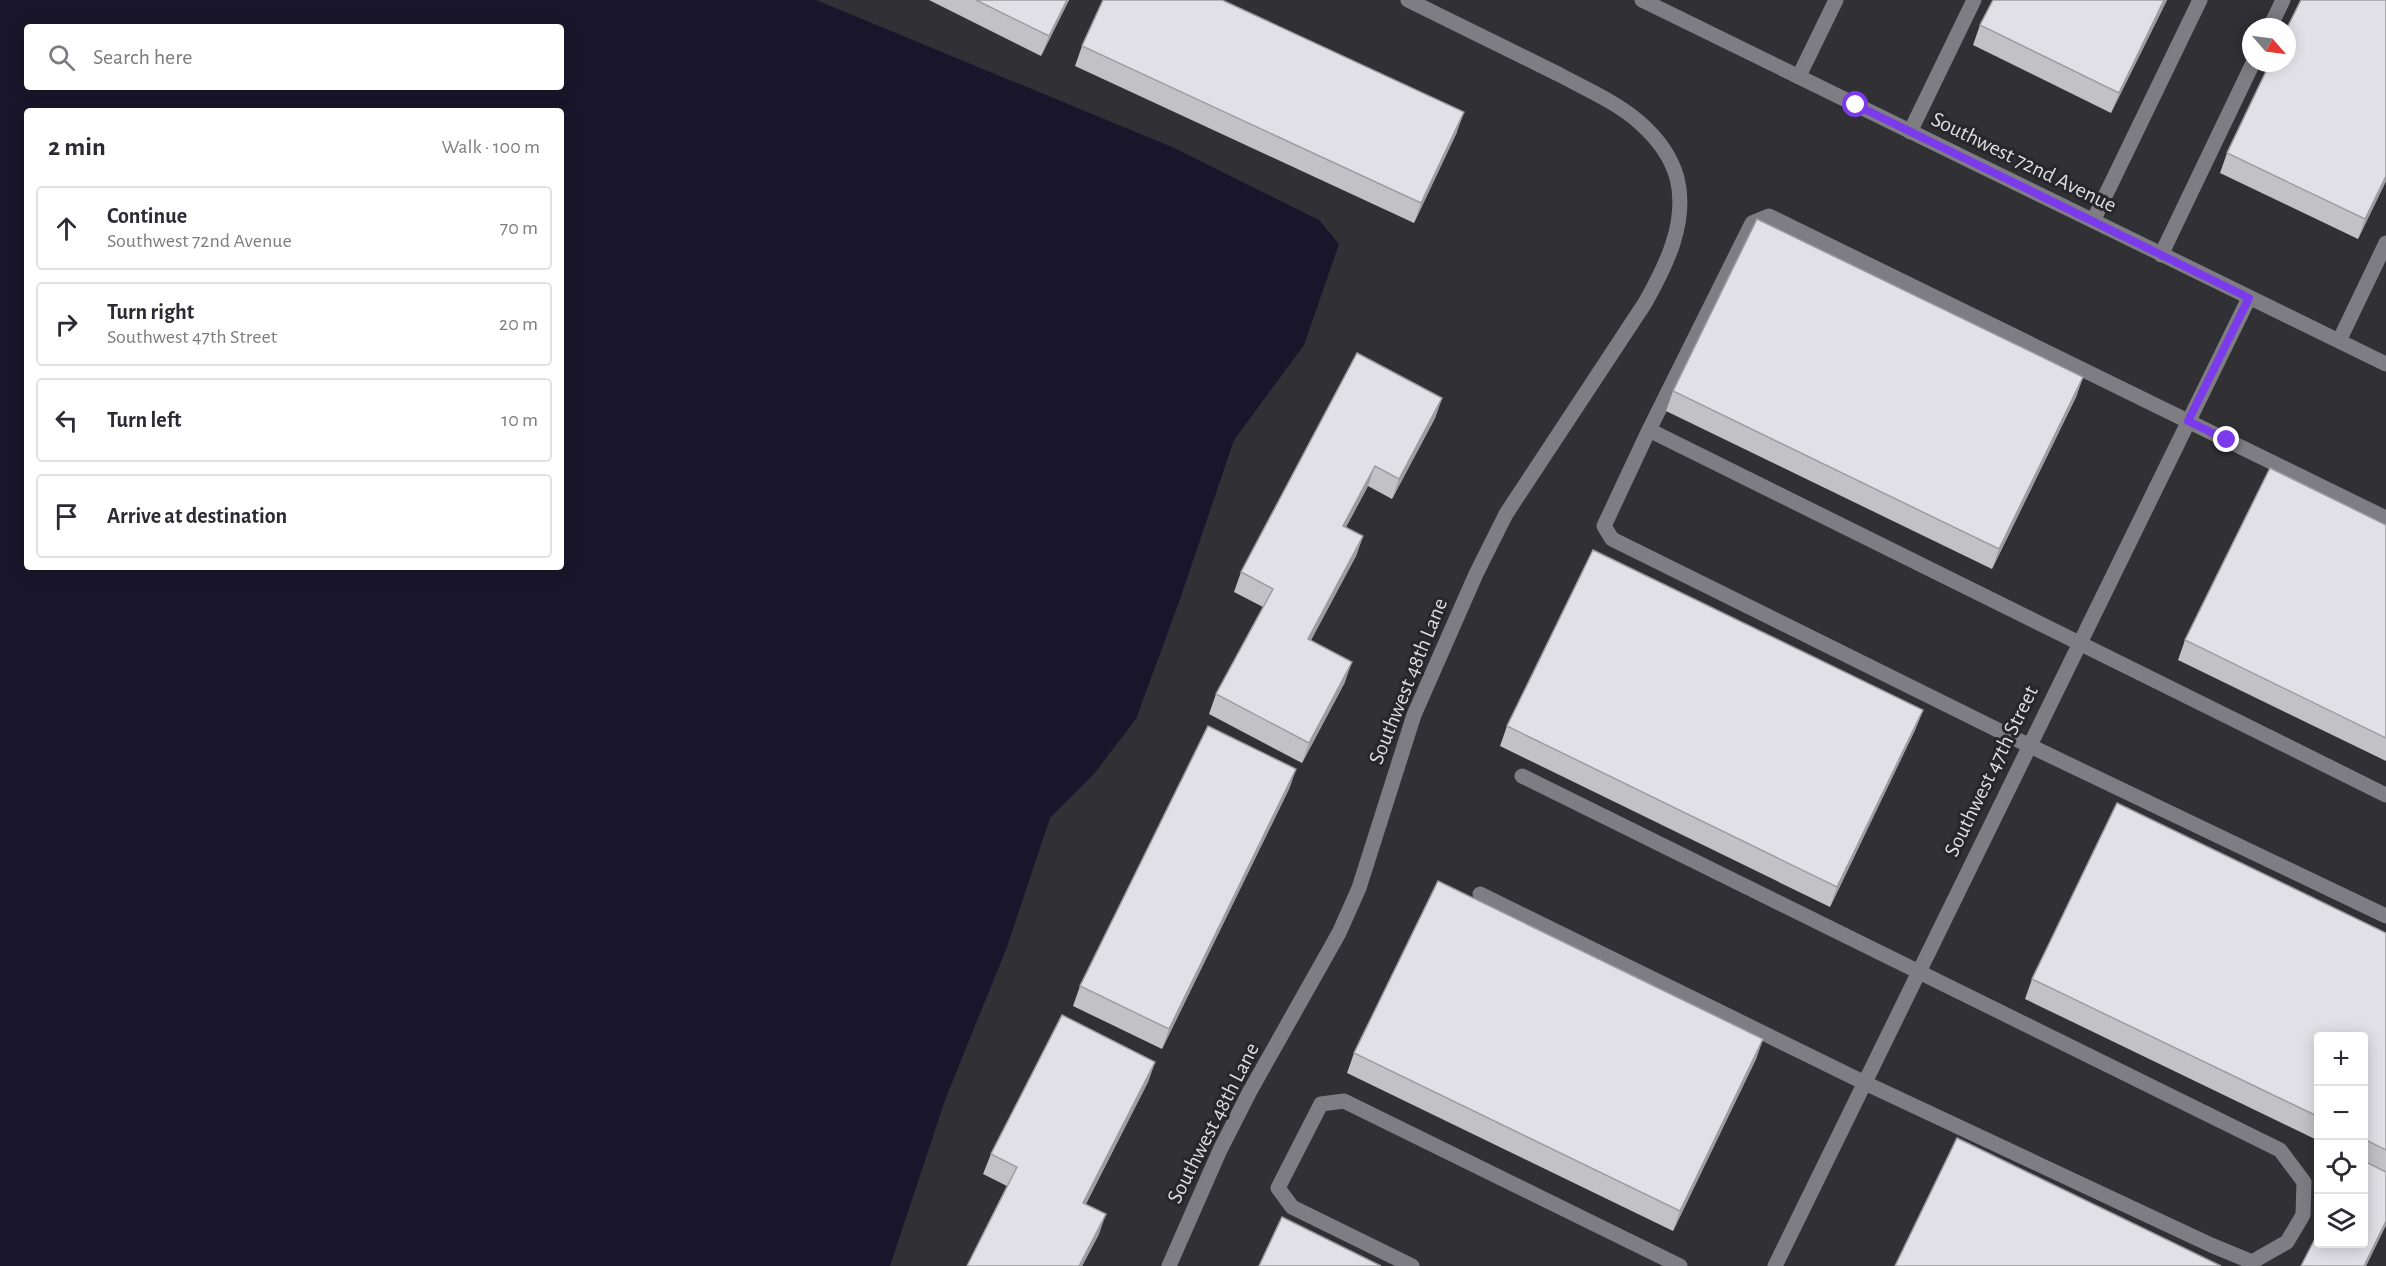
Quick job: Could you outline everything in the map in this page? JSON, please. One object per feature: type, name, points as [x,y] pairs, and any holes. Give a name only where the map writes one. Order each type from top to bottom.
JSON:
[{"type":"street","name":"Southwest 48th Lane","points":[[1169,1266],[1220,1150],[1250,1091],[1339,933],[1359,888],[1414,715],[1476,574],[1506,514],[1621,341],[1659,277],[1676,230],[1680,202],[1677,177],[1669,158],[1654,136],[1637,120],[1612,103],[1408,0]]},
{"type":"street","name":"Southwest 72nd Avenue","points":[[1642,0],[2386,364]]},
{"type":"street","points":[[1798,76],[1836,0]]},
{"type":"street","points":[[1910,132],[1974,0]]},
{"type":"street","points":[[2092,221],[2200,0]]},
{"type":"street","points":[[2274,18],[2283,0]]},
{"type":"street","points":[[2161,255],[2249,72]]},
{"type":"street","points":[[2386,518],[1769,216],[1752,223],[1604,526],[1612,539],[2028,746],[2386,916]]},
{"type":"street","points":[[2339,341],[2386,243]]},
{"type":"street","name":"Southwest 47th Street","points":[[1775,1266],[2249,298]]},
{"type":"street","points":[[1649,430],[2386,795]]},
{"type":"street","points":[[1480,894],[1865,1083],[2252,1262],[2287,1242],[2303,1215],[2304,1182],[2280,1150],[1917,973],[1522,776]]},
{"type":"street","points":[[1412,1266],[1292,1207],[1278,1188],[1321,1104],[1344,1101],[1680,1266]]},
{"type":"shaded area","points":[[0,0],[816,0],[1172,147],[1319,220],[1339,244],[1304,345],[1234,440],[1136,719],[1093,775],[1050,818],[1007,947],[945,1100],[890,1266],[0,1266]]},
{"type":"building","points":[[976,0],[1067,0],[1049,36]]},
{"type":"building","points":[[1103,0],[1222,0],[1464,112],[1421,203],[1082,46]]},
{"type":"building","points":[[1993,0],[2164,0],[2119,93],[1980,25]]},
{"type":"building","points":[[2301,0],[2386,0],[2386,176],[2365,219],[2227,153],[2266,72],[2296,72],[2296,18],[2292,18]]},
{"type":"building","points":[[1757,219],[2083,377],[1999,549],[1673,391]]},
{"type":"building","points":[[1357,353],[1442,398],[1399,479],[1375,466],[1343,526],[1363,536],[1308,639],[1352,662],[1309,743],[1216,694],[1273,589],[1241,572]]},
{"type":"building","points":[[2270,468],[2386,525],[2386,738],[2185,640]]},
{"type":"building","points":[[1593,550],[1923,710],[1837,887],[1507,726]]},
{"type":"building","points":[[1208,726],[1296,769],[1169,1029],[1080,986]]},
{"type":"building","points":[[2117,803],[2386,933],[2386,1150],[2368,1141],[2368,1032],[2314,1032],[2314,1115],[2032,979]]},
{"type":"building","points":[[1438,881],[1763,1039],[1680,1211],[1354,1053]]},
{"type":"building","points":[[1062,1015],[1155,1062],[1083,1203],[1106,1214],[1079,1266],[967,1266],[1017,1167],[991,1154]]},
{"type":"building","points":[[1957,1138],[2221,1266],[1895,1266]]},
{"type":"building","points":[[2368,1163],[2386,1172],[2386,1221],[2364,1266],[2301,1266],[2314,1241],[2314,1248],[2368,1248]]},
{"type":"building","points":[[1282,1217],[1381,1266],[1259,1266]]},
{"type":"route","points":[[1856,105],[2249,298],[2188,421],[2227,440]]}]
